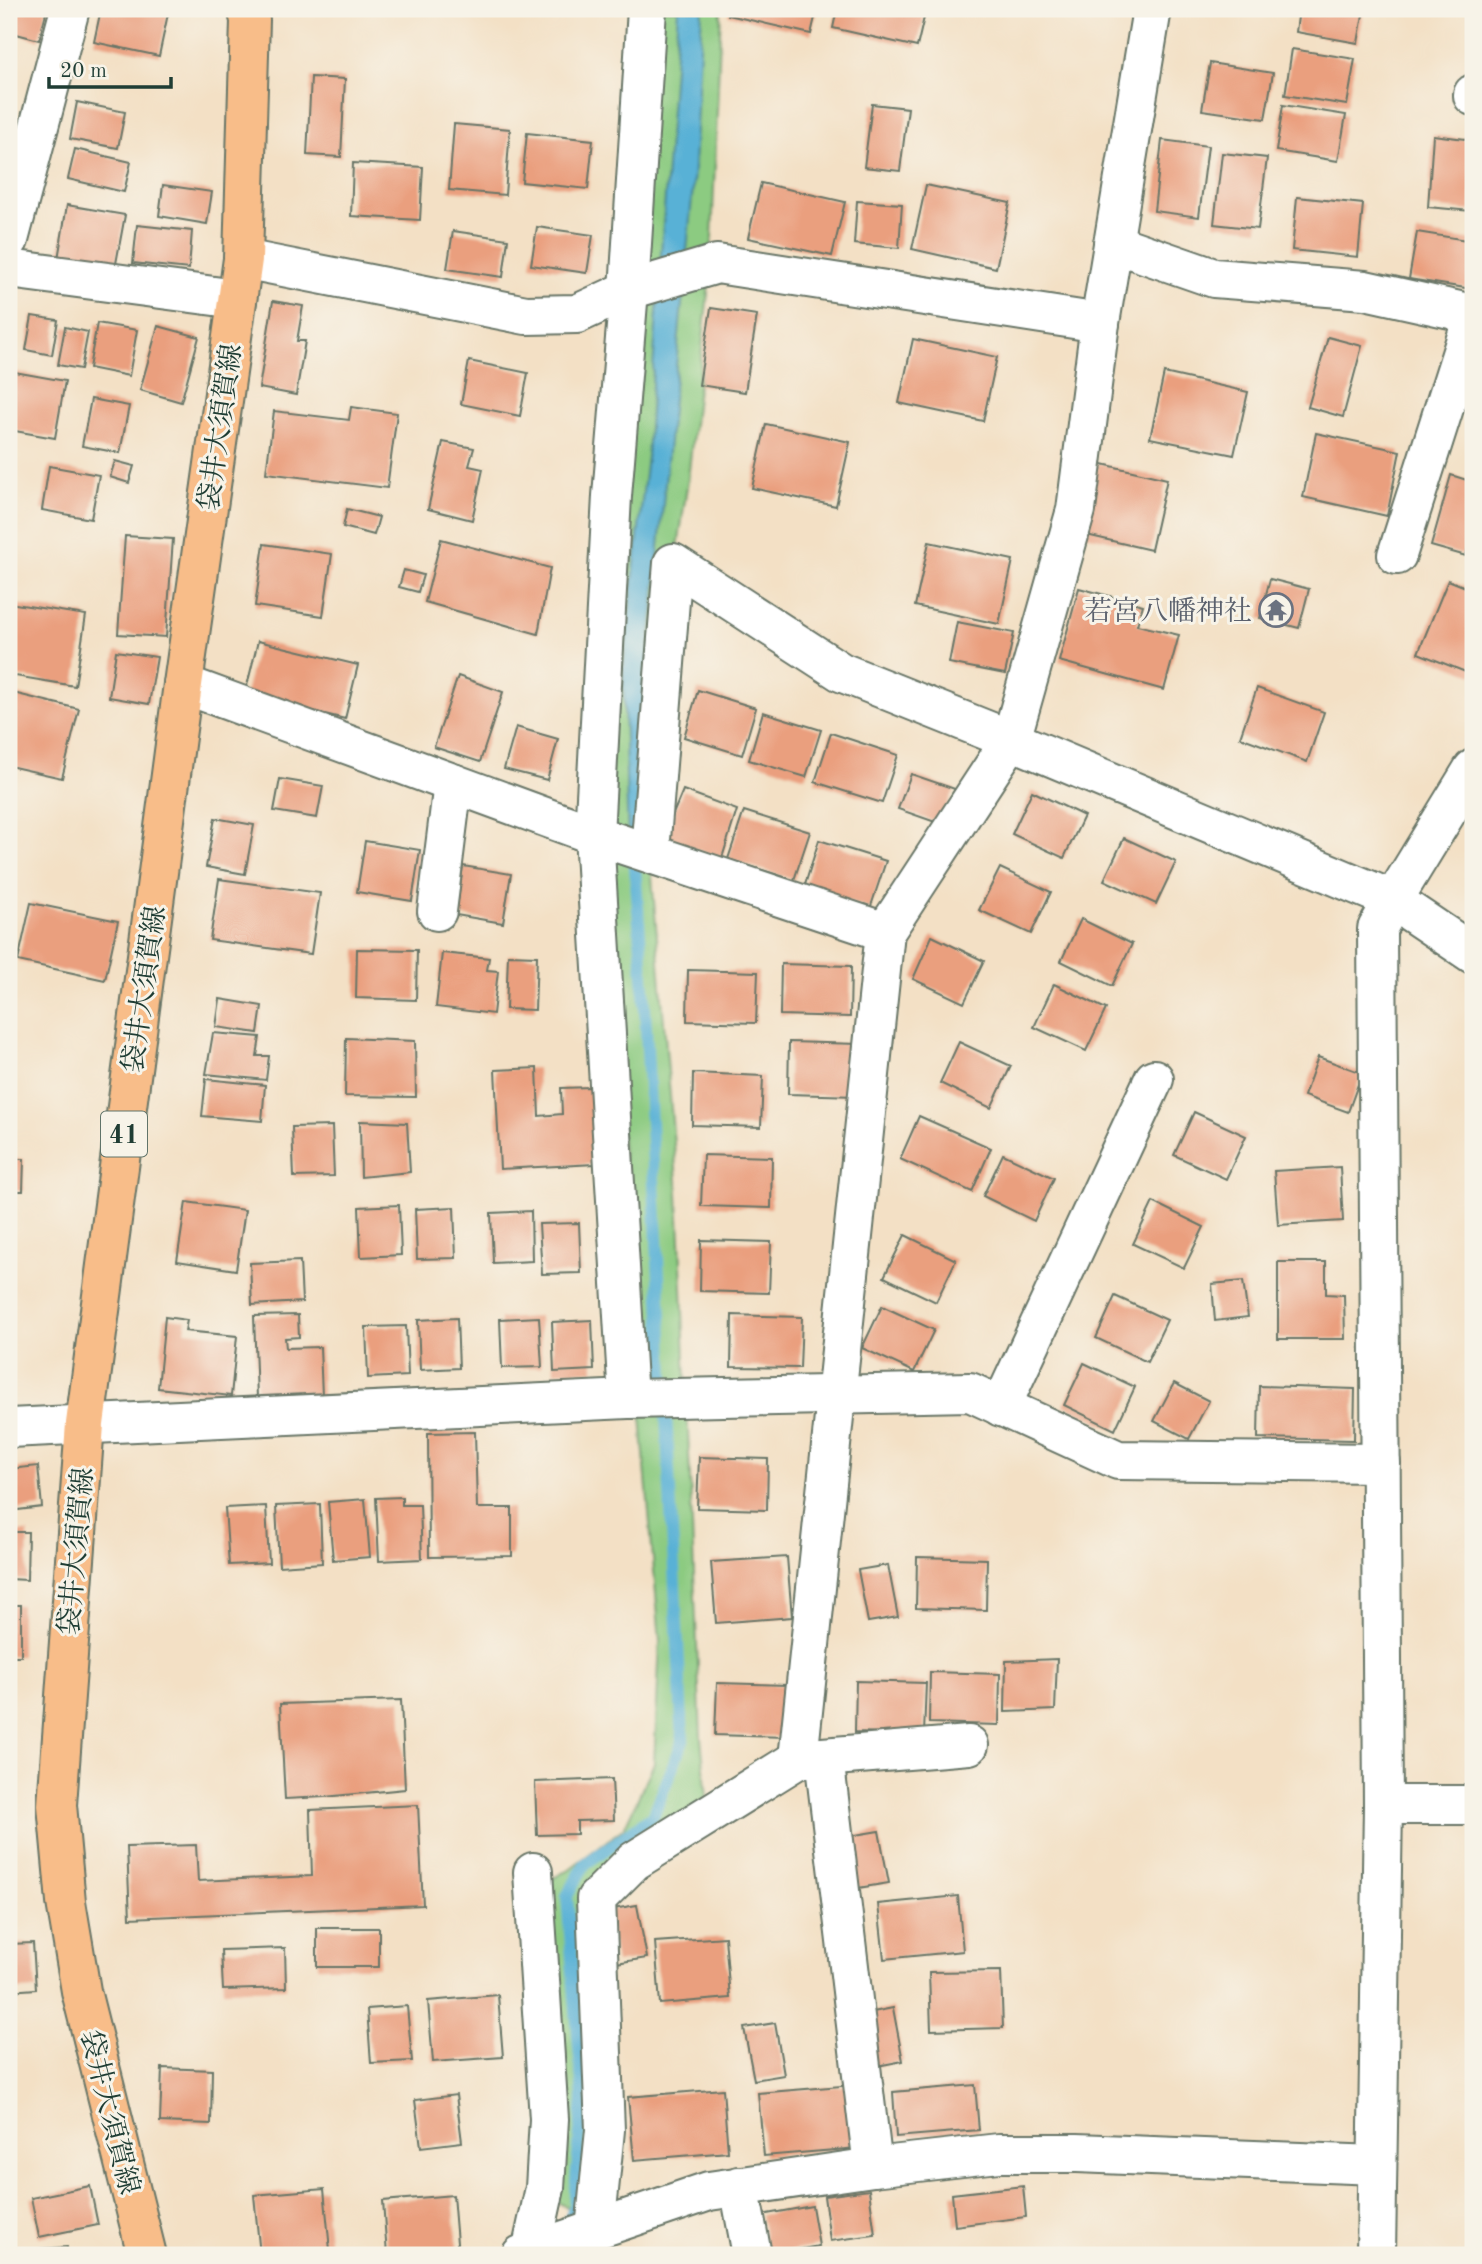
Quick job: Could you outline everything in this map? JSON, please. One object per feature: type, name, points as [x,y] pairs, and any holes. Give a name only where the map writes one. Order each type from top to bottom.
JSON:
[{"type":"main road","name":"袋井大須賀線","points":[[147,2255],[81,1991],[66,1902],[57,1805],[85,1424],[183,684],[243,259],[250,19],[247,9]]},
{"type":"street","points":[[9,240],[70,9]]},
{"type":"street","points":[[628,1399],[594,835],[611,496],[629,290],[647,9]]},
{"type":"street","points":[[873,2167],[811,1758],[836,1394],[885,932],[1011,740],[1076,510],[1100,323],[1152,9]]},
{"type":"street","points":[[1113,243],[1214,278],[1365,290],[1473,316],[1397,555]]},
{"type":"street","points":[[243,259],[527,315],[577,314],[629,290],[717,264],[1100,323]]},
{"type":"street","points":[[9,269],[237,299]]},
{"type":"street","points":[[650,852],[673,563],[841,672],[1393,900],[1473,954]]},
{"type":"street","points":[[183,684],[594,835],[885,932]]},
{"type":"street","points":[[1376,2255],[1383,1805],[1377,929],[1473,769]]},
{"type":"street","points":[[437,911],[453,783]]},
{"type":"street","points":[[1002,1406],[1154,1079]]},
{"type":"street","points":[[9,1428],[628,1399],[970,1392],[1118,1460],[1381,1463]]},
{"type":"street","points":[[595,2230],[605,2130],[596,1899],[634,1861],[811,1758],[969,1745]]},
{"type":"street","points":[[1383,1805],[1473,1805]]},
{"type":"street","points":[[526,2254],[545,2188],[549,2119],[533,1872]]},
{"type":"street","points":[[526,2254],[709,2191],[873,2167],[999,2153],[1377,2165]]},
{"type":"street","points":[[739,2186],[752,2255]]},
{"type":"green space","points":[[656,9],[721,9],[711,265],[688,480],[670,601],[650,852],[678,1193],[701,1738],[707,1797],[590,1893],[597,2220],[552,2200],[546,1882],[568,1870],[624,1828],[654,1763],[660,1641],[623,1153],[596,859]]},
{"type":"water","points":[[678,9],[702,9],[693,187],[649,653],[638,849],[628,846],[623,670],[647,456]]},
{"type":"building","points":[[14,9],[47,9],[39,40],[9,32]]},
{"type":"building","points":[[101,9],[169,9],[159,56],[94,42]]},
{"type":"building","points":[[729,9],[817,9],[811,34],[728,15]]},
{"type":"building","points":[[837,9],[926,9],[917,47],[833,28]]},
{"type":"building","points":[[1299,9],[1364,9],[1358,43],[1296,32]]},
{"type":"building","points":[[1292,49],[1355,59],[1347,105],[1285,95]]},
{"type":"building","points":[[1210,63],[1273,73],[1265,119],[1202,110]]},
{"type":"building","points":[[311,77],[345,79],[341,157],[307,155]]},
{"type":"building","points":[[77,102],[125,112],[118,148],[70,139]]},
{"type":"building","points":[[872,104],[908,108],[900,171],[864,167]]},
{"type":"building","points":[[1283,105],[1346,115],[1338,161],[1276,151]]},
{"type":"building","points":[[454,124],[510,129],[505,195],[449,190]]},
{"type":"building","points":[[527,133],[593,140],[588,189],[522,182]]},
{"type":"building","points":[[1433,135],[1473,140],[1471,211],[1428,207]]},
{"type":"building","points":[[1162,140],[1208,146],[1199,217],[1154,211]]},
{"type":"building","points":[[75,149],[131,162],[124,192],[68,179]]},
{"type":"building","points":[[1222,153],[1267,158],[1258,229],[1214,224]]},
{"type":"building","points":[[353,163],[423,167],[420,220],[351,216]]},
{"type":"building","points":[[761,183],[845,202],[832,256],[748,238]]},
{"type":"building","points":[[163,185],[212,192],[207,224],[159,216]]},
{"type":"building","points":[[926,185],[1010,203],[996,268],[912,249]]},
{"type":"building","points":[[1297,197],[1363,204],[1358,257],[1292,250]]},
{"type":"building","points":[[857,201],[902,204],[899,248],[854,244]]},
{"type":"building","points":[[67,205],[125,215],[115,269],[58,259]]},
{"type":"building","points":[[137,225],[192,231],[189,269],[133,263]]},
{"type":"building","points":[[537,227],[593,235],[587,273],[531,265]]},
{"type":"building","points":[[453,231],[508,239],[503,277],[447,269]]},
{"type":"building","points":[[1417,232],[1473,241],[1472,289],[1409,279]]},
{"type":"building","points":[[273,301],[303,306],[297,341],[305,341],[296,395],[259,388]]},
{"type":"building","points":[[711,308],[757,315],[745,392],[699,385]]},
{"type":"building","points":[[32,316],[58,320],[52,355],[26,350]]},
{"type":"building","points":[[97,323],[137,330],[129,376],[89,368]]},
{"type":"building","points":[[158,326],[199,337],[181,402],[140,390]]},
{"type":"building","points":[[65,327],[88,332],[81,369],[58,365]]},
{"type":"building","points":[[1328,337],[1362,346],[1343,417],[1308,407]]},
{"type":"building","points":[[913,339],[997,357],[983,421],[899,403]]},
{"type":"building","points":[[469,361],[528,373],[520,416],[461,404]]},
{"type":"building","points":[[9,371],[65,381],[55,438],[9,430]]},
{"type":"building","points":[[1164,373],[1248,392],[1234,455],[1150,438]]},
{"type":"building","points":[[91,399],[129,406],[120,453],[82,446]]},
{"type":"building","points":[[351,407],[397,413],[387,488],[266,473],[274,411],[349,420]]},
{"type":"building","points":[[766,424],[850,442],[836,506],[752,488]]},
{"type":"building","points":[[1316,433],[1400,451],[1387,516],[1303,497]]},
{"type":"building","points":[[443,442],[474,448],[469,466],[483,469],[472,520],[428,509]]},
{"type":"building","points":[[115,461],[134,466],[129,483],[110,477]]},
{"type":"building","points":[[1098,463],[1167,479],[1151,550],[1082,534]]},
{"type":"building","points":[[49,466],[99,475],[91,519],[42,510]]},
{"type":"building","points":[[1451,475],[1473,482],[1473,529],[1466,556],[1431,546]]},
{"type":"building","points":[[347,509],[379,517],[374,535],[343,527]]},
{"type":"building","points":[[125,536],[173,539],[166,637],[118,634]]},
{"type":"building","points":[[441,539],[550,568],[538,634],[425,602]]},
{"type":"building","points":[[929,542],[1013,560],[999,624],[915,606]]},
{"type":"building","points":[[264,544],[332,554],[323,616],[255,606]]},
{"type":"building","points":[[404,570],[423,575],[418,592],[399,587]]},
{"type":"building","points":[[1270,579],[1309,589],[1299,628],[1260,618]]},
{"type":"building","points":[[1448,580],[1473,590],[1473,675],[1418,653]]},
{"type":"building","points":[[1079,588],[1143,605],[1137,625],[1179,635],[1164,690],[1059,661]]},
{"type":"building","points":[[9,603],[86,615],[75,686],[9,675]]},
{"type":"building","points":[[957,622],[1014,633],[1005,674],[949,663]]},
{"type":"building","points":[[258,641],[358,665],[345,719],[245,694]]},
{"type":"building","points":[[116,651],[157,657],[149,704],[109,697]]},
{"type":"building","points":[[458,676],[503,692],[480,762],[434,747]]},
{"type":"building","points":[[1257,688],[1324,712],[1307,762],[1240,737]]},
{"type":"building","points":[[698,690],[756,708],[742,755],[684,737]]},
{"type":"building","points":[[9,692],[79,709],[62,778],[9,766]]},
{"type":"building","points":[[763,712],[821,730],[806,777],[749,760]]},
{"type":"building","points":[[516,727],[558,739],[547,780],[504,769]]},
{"type":"building","points":[[831,733],[898,755],[882,803],[815,782]]},
{"type":"building","points":[[911,774],[955,789],[938,823],[898,809]]},
{"type":"building","points":[[280,779],[323,786],[317,818],[274,811]]},
{"type":"building","points":[[683,790],[737,810],[722,858],[663,838]]},
{"type":"building","points":[[1032,791],[1084,816],[1064,858],[1012,834]]},
{"type":"building","points":[[744,811],[810,832],[794,880],[728,859]]},
{"type":"building","points":[[215,818],[254,825],[245,874],[206,867]]},
{"type":"building","points":[[1124,838],[1176,862],[1156,904],[1104,880]]},
{"type":"building","points":[[819,840],[886,861],[870,909],[804,888]]},
{"type":"building","points":[[365,841],[420,850],[412,901],[357,892]]},
{"type":"building","points":[[463,866],[511,874],[503,923],[456,915]]},
{"type":"building","points":[[1000,868],[1051,892],[1031,934],[979,910]]},
{"type":"building","points":[[219,879],[320,893],[311,954],[210,940]]},
{"type":"building","points":[[31,903],[118,921],[105,980],[18,961]]},
{"type":"building","points":[[1081,919],[1132,944],[1112,986],[1061,961]]},
{"type":"building","points":[[932,936],[984,961],[964,1003],[913,979]]},
{"type":"building","points":[[357,949],[417,950],[416,1000],[356,998]]},
{"type":"building","points":[[442,953],[489,958],[487,970],[498,971],[493,1014],[436,1007]]},
{"type":"building","points":[[508,955],[537,956],[535,1010],[506,1009]]},
{"type":"building","points":[[781,964],[851,966],[850,1017],[780,1015]]},
{"type":"building","points":[[688,970],[758,972],[756,1023],[687,1021]]},
{"type":"building","points":[[1054,984],[1106,1009],[1086,1051],[1034,1027]]},
{"type":"building","points":[[220,999],[262,1006],[258,1033],[216,1027]]},
{"type":"building","points":[[213,1033],[260,1037],[257,1056],[269,1056],[266,1080],[206,1074]]},
{"type":"building","points":[[346,1038],[415,1041],[416,1097],[345,1096]]},
{"type":"building","points":[[789,1042],[859,1044],[857,1096],[788,1094]]},
{"type":"building","points":[[959,1042],[1011,1066],[991,1108],[940,1083]]},
{"type":"building","points":[[1318,1057],[1362,1073],[1348,1112],[1304,1096]]},
{"type":"building","points":[[537,1068],[539,1116],[562,1114],[561,1088],[591,1087],[595,1164],[500,1169],[495,1070]]},
{"type":"building","points":[[693,1073],[763,1076],[761,1127],[692,1125]]},
{"type":"building","points":[[206,1079],[265,1085],[262,1121],[202,1116]]},
{"type":"building","points":[[1194,1112],[1246,1136],[1226,1179],[1174,1155]]},
{"type":"building","points":[[919,1116],[991,1148],[972,1192],[900,1159]]},
{"type":"building","points":[[360,1121],[407,1123],[410,1172],[361,1177]]},
{"type":"building","points":[[332,1126],[334,1176],[294,1177],[292,1127]]},
{"type":"building","points":[[1003,1154],[1054,1178],[1034,1221],[983,1196]]},
{"type":"building","points":[[703,1155],[772,1157],[771,1208],[701,1206]]},
{"type":"building","points":[[9,1159],[24,1159],[23,1191],[9,1191]]},
{"type":"building","points":[[1340,1167],[1343,1221],[1278,1225],[1274,1171]]},
{"type":"building","points":[[186,1202],[245,1210],[236,1270],[177,1261]]},
{"type":"building","points":[[1153,1202],[1204,1227],[1184,1268],[1133,1244]]},
{"type":"building","points":[[399,1205],[401,1255],[361,1257],[359,1207]]},
{"type":"building","points":[[454,1207],[456,1258],[417,1259],[415,1209]]},
{"type":"building","points":[[531,1211],[532,1261],[493,1263],[491,1213]]},
{"type":"building","points":[[579,1223],[581,1273],[542,1274],[539,1224]]},
{"type":"building","points":[[905,1235],[956,1260],[936,1302],[884,1277]]},
{"type":"building","points":[[701,1240],[771,1242],[769,1293],[700,1291]]},
{"type":"building","points":[[300,1261],[302,1302],[252,1305],[250,1263]]},
{"type":"building","points":[[1278,1262],[1326,1262],[1326,1294],[1344,1295],[1345,1339],[1278,1339]]},
{"type":"building","points":[[1243,1281],[1248,1317],[1215,1321],[1212,1284]]},
{"type":"building","points":[[1115,1296],[1167,1320],[1147,1362],[1096,1338]]},
{"type":"building","points":[[882,1306],[934,1330],[914,1372],[862,1348]]},
{"type":"building","points":[[298,1315],[299,1337],[285,1338],[286,1348],[320,1347],[322,1396],[257,1398],[254,1316]]},
{"type":"building","points":[[732,1315],[802,1317],[800,1368],[731,1367]]},
{"type":"building","points":[[165,1317],[187,1320],[185,1331],[237,1336],[231,1396],[158,1388]]},
{"type":"building","points":[[539,1317],[542,1367],[502,1368],[500,1319]]},
{"type":"building","points":[[457,1318],[459,1368],[420,1370],[418,1320]]},
{"type":"building","points":[[592,1320],[594,1370],[554,1372],[552,1322]]},
{"type":"building","points":[[406,1326],[408,1376],[368,1378],[366,1327]]},
{"type":"building","points":[[1084,1363],[1135,1387],[1115,1430],[1064,1405]]},
{"type":"building","points":[[1174,1383],[1209,1401],[1189,1439],[1154,1421]]},
{"type":"building","points":[[1259,1386],[1355,1389],[1354,1440],[1258,1438]]},
{"type":"building","points":[[475,1432],[477,1508],[512,1508],[512,1556],[429,1557],[428,1433]]},
{"type":"building","points":[[699,1457],[768,1459],[767,1510],[697,1508]]},
{"type":"building","points":[[38,1466],[42,1507],[9,1511],[9,1469]]},
{"type":"building","points":[[402,1497],[402,1505],[420,1505],[422,1559],[379,1561],[376,1498]]},
{"type":"building","points":[[365,1499],[370,1557],[333,1560],[328,1502]]},
{"type":"building","points":[[320,1504],[322,1563],[279,1566],[276,1506]]},
{"type":"building","points":[[266,1506],[269,1563],[229,1565],[225,1508]]},
{"type":"building","points":[[9,1532],[28,1532],[27,1580],[9,1579]]},
{"type":"building","points":[[787,1557],[792,1617],[716,1623],[711,1562]]},
{"type":"building","points":[[917,1557],[987,1559],[986,1610],[916,1608]]},
{"type":"building","points":[[888,1565],[898,1617],[868,1622],[858,1570]]},
{"type":"building","points":[[9,1605],[21,1605],[21,1656],[9,1656]]},
{"type":"building","points":[[1057,1659],[1055,1710],[1005,1712],[1006,1661]]},
{"type":"building","points":[[930,1672],[1000,1674],[999,1725],[929,1723]]},
{"type":"building","points":[[856,1681],[926,1683],[924,1734],[855,1732]]},
{"type":"building","points":[[717,1683],[787,1685],[785,1737],[715,1735]]},
{"type":"building","points":[[401,1700],[405,1789],[285,1799],[280,1704]]},
{"type":"building","points":[[612,1779],[614,1820],[577,1821],[577,1834],[537,1835],[535,1782]]},
{"type":"building","points":[[418,1805],[423,1905],[130,1918],[127,1847],[196,1845],[198,1881],[312,1876],[310,1810]]},
{"type":"building","points":[[879,1831],[889,1883],[858,1888],[849,1836]]},
{"type":"building","points":[[958,1896],[963,1951],[884,1959],[878,1904]]},
{"type":"building","points":[[637,1905],[647,1958],[616,1963],[607,1910]]},
{"type":"building","points":[[317,1928],[379,1928],[379,1967],[317,1967]]},
{"type":"building","points":[[725,1937],[730,1998],[660,2004],[655,1942]]},
{"type":"building","points":[[33,1943],[36,1989],[9,1991],[9,1944]]},
{"type":"building","points":[[285,1948],[286,1988],[223,1990],[221,1950]]},
{"type":"building","points":[[1001,1971],[1003,2028],[931,2030],[929,1972]]},
{"type":"building","points":[[498,1995],[503,2057],[433,2062],[428,2001]]},
{"type":"building","points":[[407,2006],[412,2061],[371,2063],[367,2009]]},
{"type":"building","points":[[893,2008],[903,2061],[872,2067],[863,2014]]},
{"type":"building","points":[[775,2023],[784,2075],[754,2080],[744,2028]]},
{"type":"building","points":[[162,2068],[212,2070],[211,2124],[160,2122]]},
{"type":"building","points":[[853,2085],[858,2148],[764,2156],[758,2093]]},
{"type":"building","points":[[975,2085],[979,2130],[896,2137],[893,2092]]},
{"type":"building","points":[[723,2089],[728,2152],[634,2160],[628,2097]]},
{"type":"building","points":[[456,2095],[462,2142],[421,2147],[415,2100]]},
{"type":"building","points":[[90,2186],[98,2225],[39,2237],[31,2198]]},
{"type":"building","points":[[1023,2186],[1026,2217],[955,2226],[952,2194]]},
{"type":"building","points":[[324,2189],[330,2250],[260,2255],[254,2195]]},
{"type":"building","points":[[869,2190],[875,2235],[830,2241],[824,2196]]},
{"type":"building","points":[[453,2195],[458,2255],[387,2255],[383,2201]]},
{"type":"building","points":[[812,2206],[819,2246],[768,2255],[761,2215]]},
{"type":"building","points":[[67,2247],[68,2255],[10,2255],[10,2251]]},
{"type":"waterway","points":[[566,2231],[574,2206],[583,2098],[567,1896],[585,1864],[653,1816],[683,1741],[644,990],[634,854]]},
{"type":"place","name":"若宮八幡神社","points":[[1276,610]]}]
